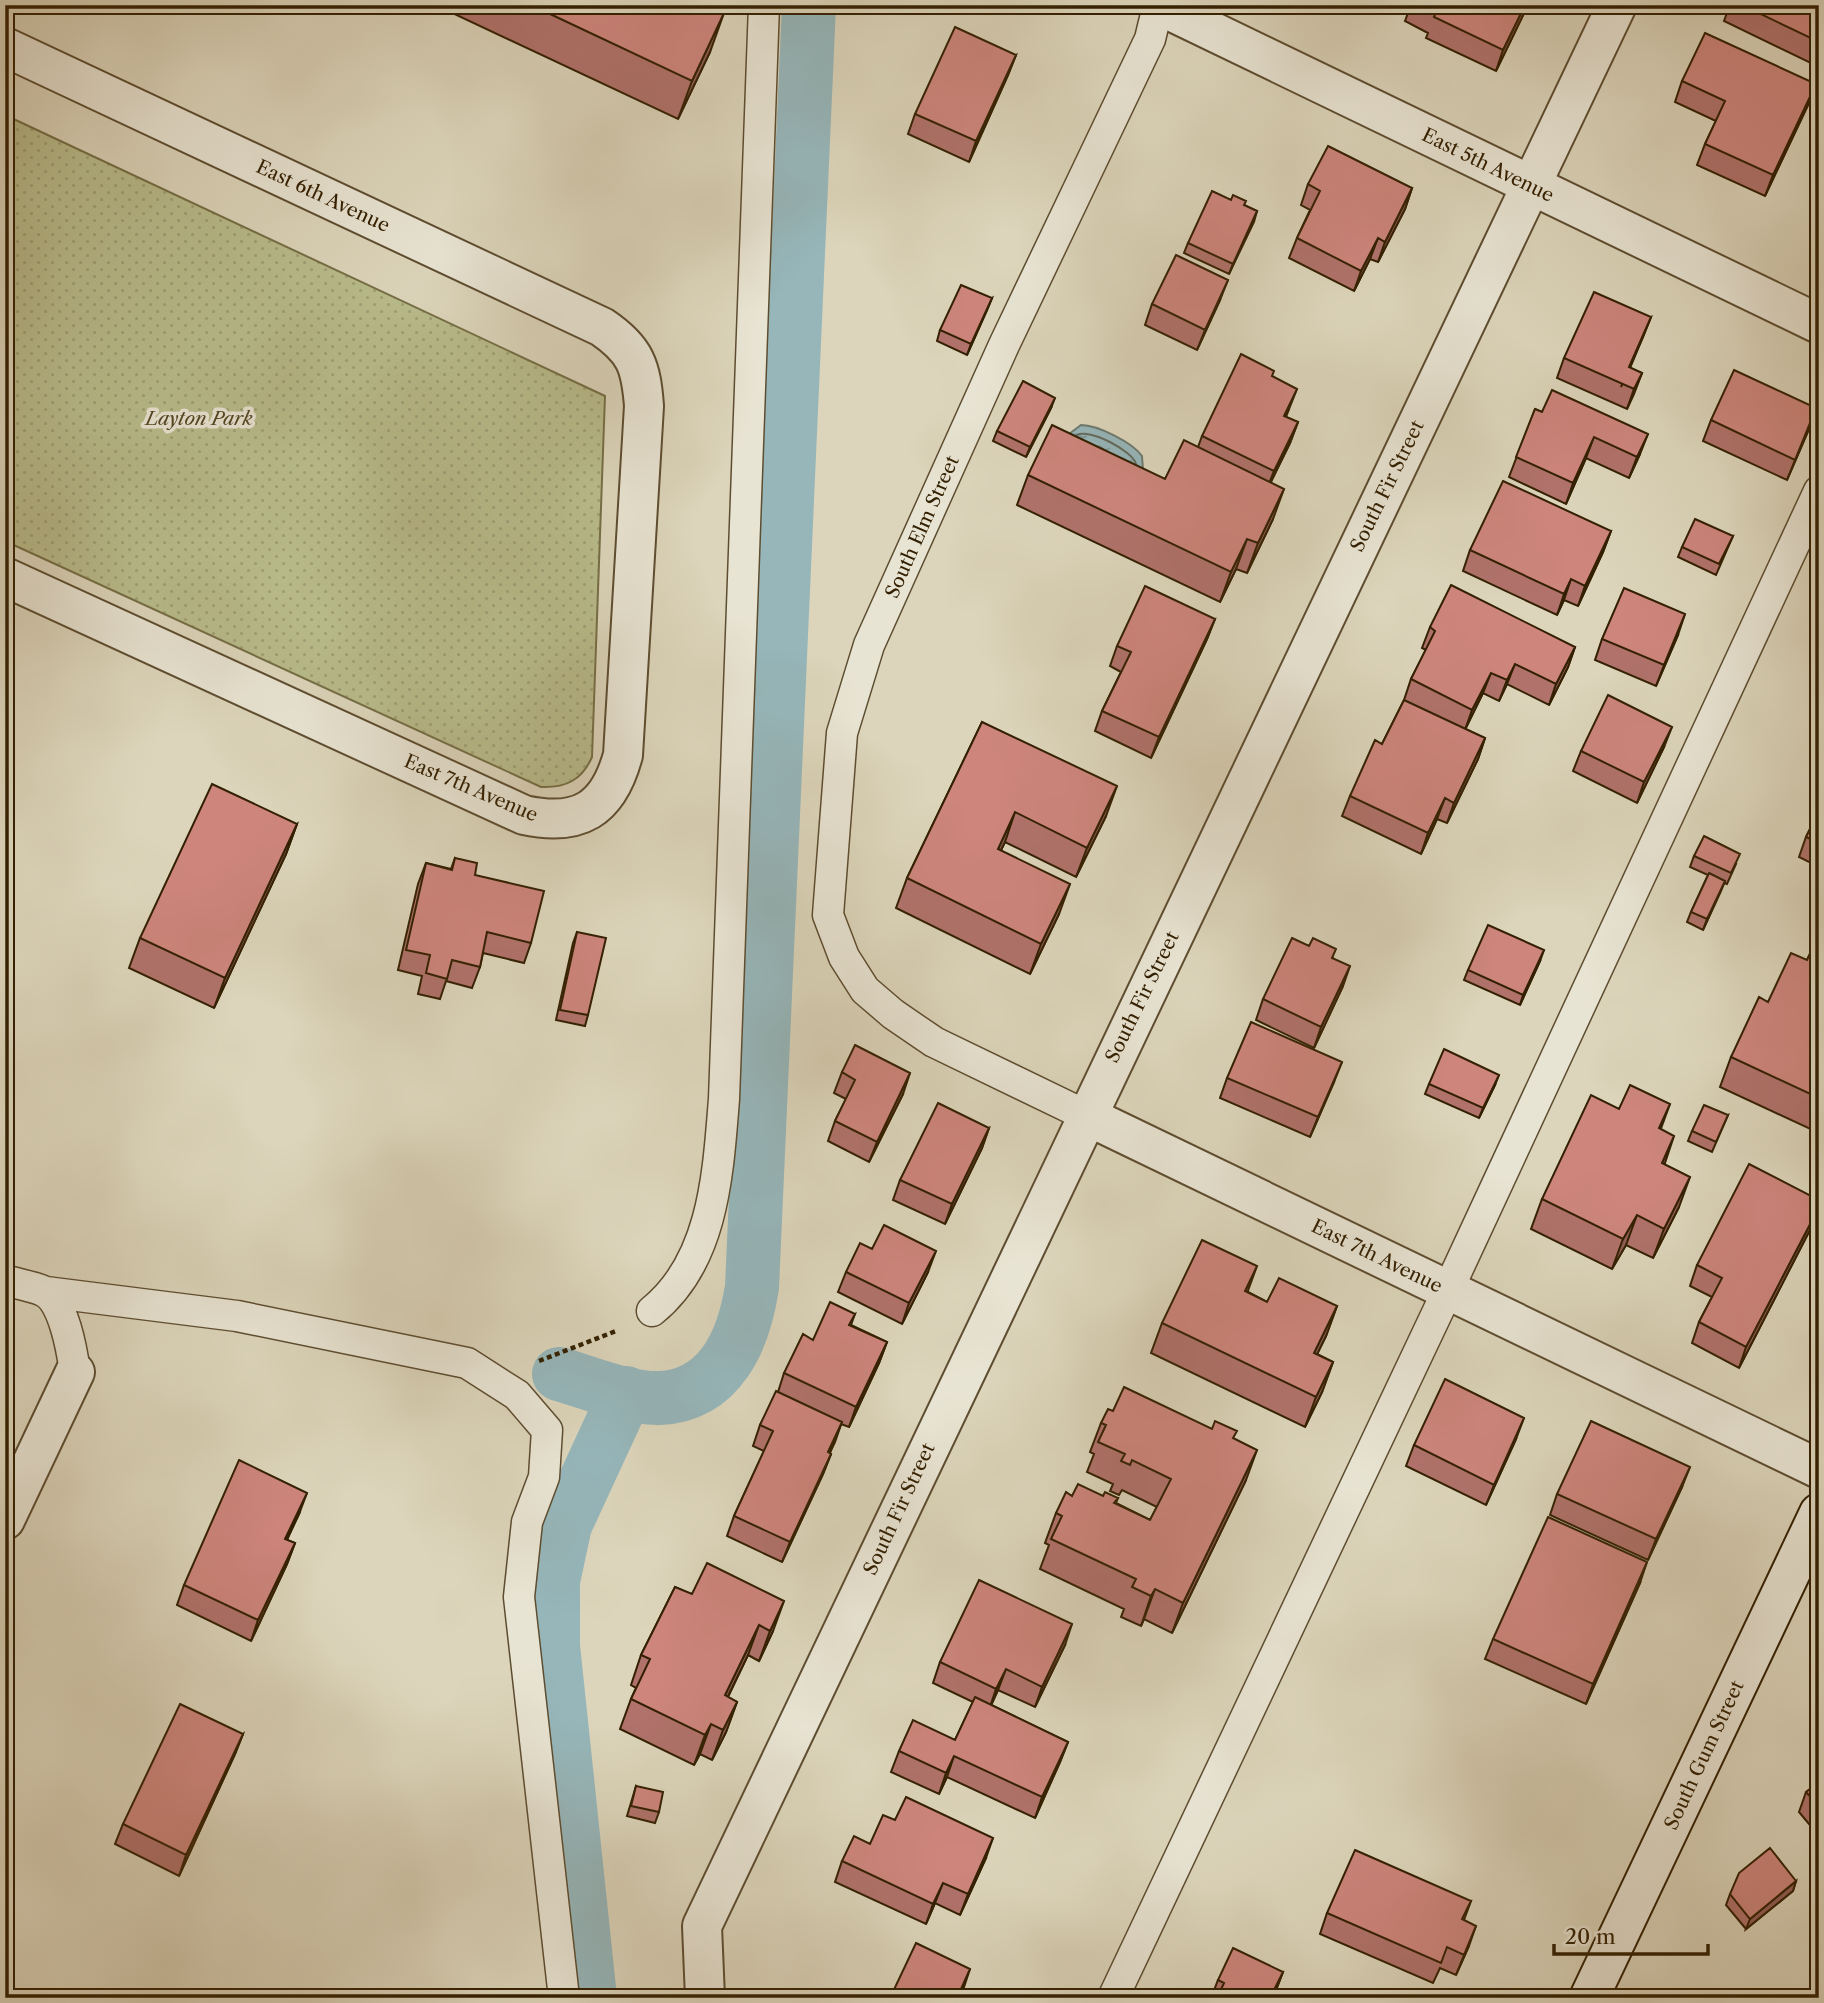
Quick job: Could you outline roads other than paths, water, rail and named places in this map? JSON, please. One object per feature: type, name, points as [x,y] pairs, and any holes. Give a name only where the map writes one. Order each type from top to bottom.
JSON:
[{"type":"street","name":"South Fir Street","points":[[705,1998],[702,1926],[1085,1115],[1617,5]]},
{"type":"street","name":"East 5th Avenue","points":[[1158,6],[1819,324]]},
{"type":"street","name":"East 6th Avenue","points":[[5,47],[602,327],[620,339],[633,355]]},
{"type":"street","name":"East 7th Avenue","points":[[5,577],[524,815],[552,821],[578,817],[598,802],[617,779],[623,755],[644,406],[642,378],[633,355]]},
{"type":"street","name":"East 7th Avenue","points":[[1085,1115],[1819,1469]]},
{"type":"street","points":[[5,1520],[75,1372]]},
{"type":"street","name":"South Gum Street","points":[[1589,1998],[1819,1513]]},
{"type":"lane","points":[[652,1311],[670,1296],[695,1255],[716,1190],[724,1099],[764,5]]},
{"type":"lane","name":"South Elm Street","points":[[934,1042],[893,1014],[865,990],[844,957],[828,915],[842,733],[869,645],[1004,345],[1150,39],[1158,6]]},
{"type":"lane","points":[[1113,1998],[1448,1290],[1819,491]]},
{"type":"lane","name":"East 7th Avenue","points":[[934,1042],[1085,1115]]},
{"type":"lane","points":[[5,1280],[46,1292],[237,1316],[467,1363],[517,1395],[547,1430],[544,1478],[527,1522],[519,1597],[564,1998]]},
{"type":"lane","points":[[46,1292],[60,1313],[70,1341],[75,1372]]},
{"type":"water","points":[[1081,425],[1105,431],[1123,440],[1142,456],[1143,470],[1069,434]]},
{"type":"waterway","points":[[559,1374],[647,1398],[681,1395],[699,1387],[726,1361],[743,1326],[752,1287],[809,5]]},
{"type":"waterway","points":[[590,1998],[553,1646],[553,1581],[565,1525],[626,1393]]},
{"type":"park label","name":"Layton Park","points":[[199,418]]}]
